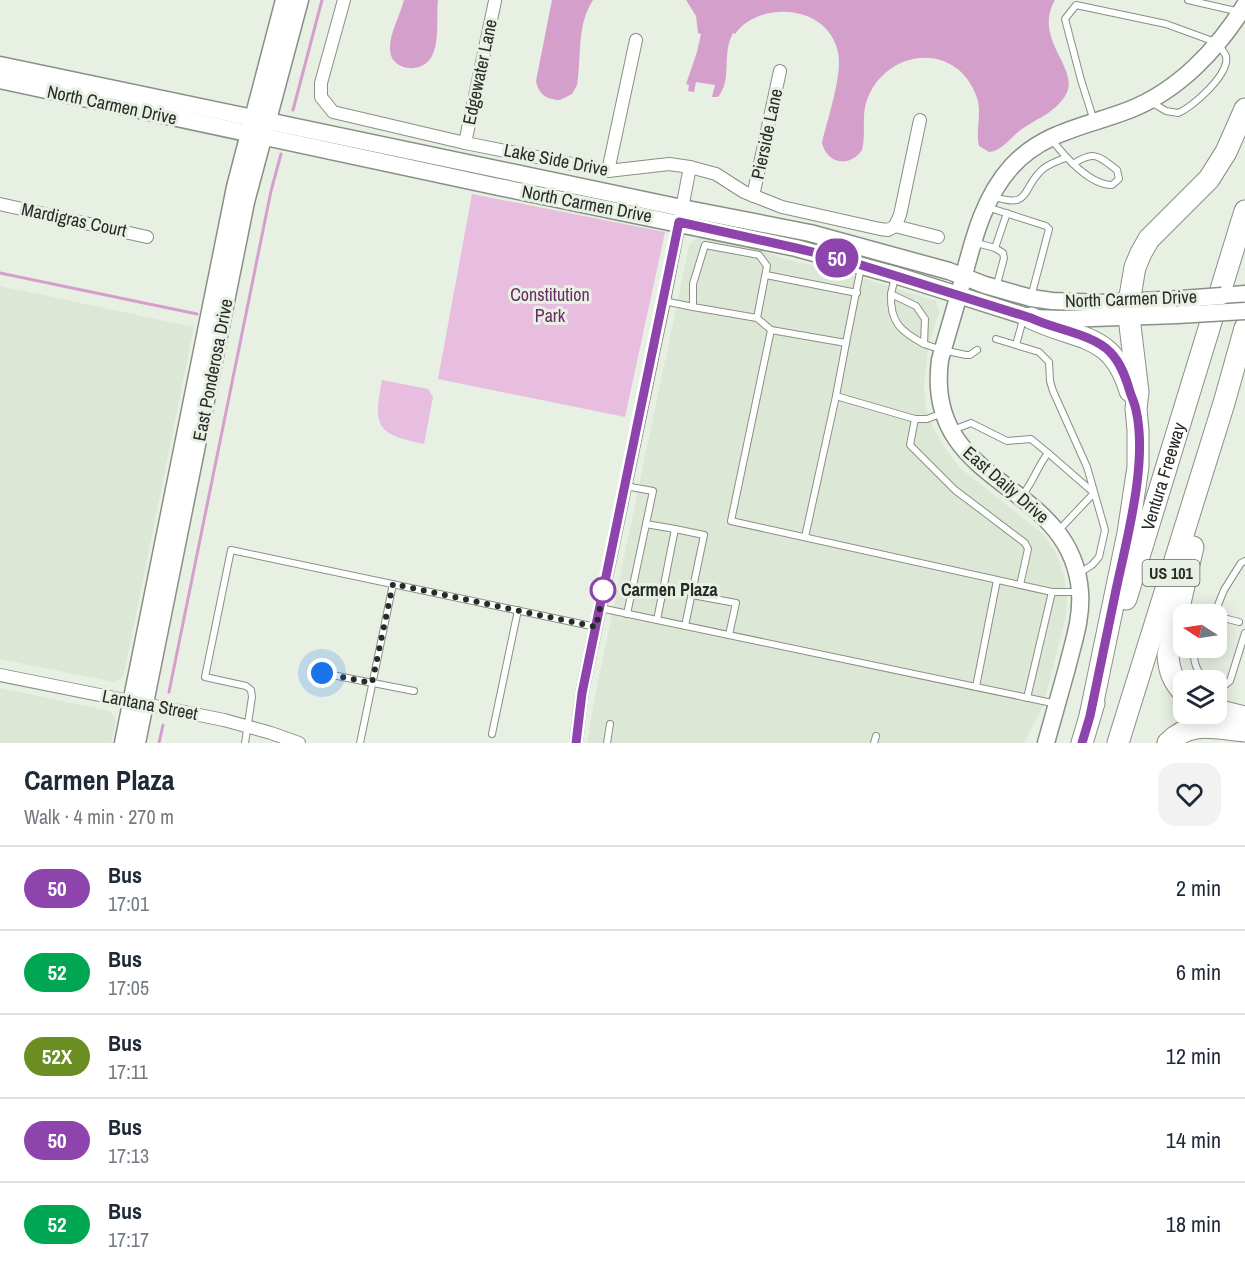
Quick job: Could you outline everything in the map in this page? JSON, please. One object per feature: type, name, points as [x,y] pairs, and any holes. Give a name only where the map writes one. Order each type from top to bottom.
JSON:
[{"type":"highway","points":[[1090,716],[1134,498],[1138,450],[1136,409],[1138,392],[1129,309],[1135,267],[1141,253],[1160,228],[1209,179],[1226,152],[1245,109]]},
{"type":"highway","name":"Ventura Freeway","points":[[1082,743],[1245,211]]},
{"type":"highway","points":[[1028,310],[1047,326],[1092,340],[1109,351],[1120,365],[1136,409]]},
{"type":"highway","name":"Ventura Freeway","points":[[1118,743],[1224,403],[1245,328]]},
{"type":"highway","points":[[1173,680],[1169,670],[1170,636],[1195,538],[1224,403]]},
{"type":"highway","points":[[1227,718],[1244,730]]},
{"type":"highway","points":[[1168,743],[1184,731],[1200,726],[1244,730]]},
{"type":"main road","name":"East Ponderosa Drive","points":[[123,743],[138,702],[239,235],[284,0]]},
{"type":"main road","name":"East Ponderosa Drive","points":[[258,127],[300,0]]},
{"type":"main road","name":"East Daily Drive","points":[[1046,743],[1078,627],[1080,592],[1077,574],[1070,549],[1051,523],[982,468],[950,431],[937,383],[942,350],[973,242],[988,201],[1003,177],[1021,156],[1049,137],[1148,101],[1182,78],[1207,56],[1243,9]]},
{"type":"main road","name":"North Carmen Drive","points":[[0,65],[258,127]]},
{"type":"main road","name":"North Carmen Drive","points":[[0,80],[258,127],[680,215],[842,240],[996,288],[1028,310]]},
{"type":"main road","name":"North Carmen Drive","points":[[680,215],[861,265],[958,296],[1064,319],[1129,309],[1179,307],[1245,311]]},
{"type":"main road","name":"North Carmen Drive","points":[[1179,307],[1245,294]]},
{"type":"main road","name":"East Ponderosa Drive","points":[[137,743],[138,702]]},
{"type":"street","name":"Lake Side Drive","points":[[344,0],[321,83],[321,97],[333,112],[465,143],[608,171],[669,164],[690,167],[716,174],[753,196],[782,207],[880,229],[888,230],[895,226],[938,237]]},
{"type":"street","name":"Edgewater Lane","points":[[465,143],[495,1]]},
{"type":"street","points":[[608,171],[636,40]]},
{"type":"street","name":"Pierside Lane","points":[[753,196],[780,70]]},
{"type":"street","points":[[895,226],[900,215],[920,120]]},
{"type":"street","points":[[576,743],[582,693],[690,167]]},
{"type":"street","name":"Mardigras Court","points":[[0,204],[147,237]]},
{"type":"street","name":"Lantana Street","points":[[0,675],[248,726],[299,743]]},
{"type":"lane","points":[[1188,0],[1243,9]]},
{"type":"lane","points":[[1095,122],[1065,19],[1076,5],[1166,24],[1218,43],[1226,56],[1225,63],[1205,96],[1178,113],[1166,111],[1148,101]]},
{"type":"lane","points":[[1049,137],[1065,158],[1073,164],[1103,185],[1112,185],[1119,179],[1117,170],[1096,155],[1085,156],[1073,164]]},
{"type":"lane","points":[[988,201],[1015,202],[1023,196],[1044,169],[1065,158]]},
{"type":"lane","points":[[988,201],[1007,213],[1049,229],[1028,310],[1016,345]]},
{"type":"lane","points":[[995,248],[1007,213]]},
{"type":"lane","points":[[973,242],[995,248],[1003,253],[1004,258],[996,288]]},
{"type":"lane","points":[[693,307],[693,284],[705,245],[759,255],[767,266],[757,318]]},
{"type":"lane","points":[[805,537],[836,396],[861,265]]},
{"type":"lane","points":[[766,275],[857,292]]},
{"type":"lane","points":[[895,275],[890,312],[903,333],[942,350],[970,355],[977,350]]},
{"type":"lane","points":[[891,294],[909,302],[921,312],[926,323],[924,344]]},
{"type":"lane","points":[[664,301],[757,318],[771,330],[846,343]]},
{"type":"lane","points":[[771,330],[731,521],[1052,592],[1080,592]]},
{"type":"lane","points":[[996,339],[1039,352],[1049,362],[1053,391],[1087,467],[1105,530],[1099,557],[1092,565],[1077,574]]},
{"type":"lane","points":[[836,396],[915,419],[927,419],[944,413]]},
{"type":"lane","points":[[915,419],[910,445],[955,490],[1025,543],[1028,549],[1020,585]]},
{"type":"lane","points":[[950,431],[971,423],[1007,441],[1031,439],[1094,493]]},
{"type":"lane","points":[[1021,497],[1033,483],[1038,467],[1048,453]]},
{"type":"lane","points":[[625,486],[653,491],[627,614]]},
{"type":"lane","points":[[1058,531],[1094,493]]},
{"type":"lane","points":[[646,524],[704,535],[686,626]]},
{"type":"lane","points":[[657,620],[675,529]]},
{"type":"lane","points":[[245,743],[251,690],[246,686],[205,677],[231,550],[596,627]]},
{"type":"lane","points":[[1218,604],[1240,563],[1245,561]]},
{"type":"lane","points":[[976,687],[998,580]]},
{"type":"lane","points":[[360,743],[393,584]]},
{"type":"lane","points":[[1027,698],[1052,592]]},
{"type":"lane","points":[[692,595],[736,603],[729,635]]},
{"type":"lane","points":[[599,608],[1057,704]]},
{"type":"lane","points":[[492,734],[519,610]]},
{"type":"lane","points":[[1227,619],[1239,622]]},
{"type":"lane","points":[[1227,684],[1230,681],[1245,633]]},
{"type":"lane","points":[[322,673],[414,691]]},
{"type":"lane","points":[[608,743],[610,724]]},
{"type":"shaded area","points":[[404,0],[438,0],[437,36],[432,56],[428,62],[415,68],[396,63],[390,50],[393,31]]},
{"type":"shaded area","points":[[552,0],[593,0],[584,20],[580,41],[577,85],[572,94],[560,100],[544,95],[536,81]]},
{"type":"shaded area","points":[[686,0],[1055,0],[1049,15],[1049,29],[1068,78],[1068,88],[1063,99],[1054,109],[1022,129],[999,149],[989,152],[979,146],[978,101],[967,79],[955,67],[941,60],[925,58],[910,60],[895,66],[882,76],[871,91],[865,106],[862,150],[851,159],[839,161],[829,155],[822,143],[839,62],[832,36],[821,24],[807,16],[792,12],[776,12],[746,23],[735,34],[733,33],[728,50],[725,82],[718,97],[712,97],[715,85],[696,82],[694,92],[688,91],[689,85],[686,84],[701,34],[698,33],[696,16]]},
{"type":"shaded area","points":[[701,237],[848,274],[936,301],[939,312],[928,347],[924,386],[926,408],[933,427],[942,444],[960,468],[1043,534],[1056,553],[1064,576],[1067,599],[1066,616],[1043,706],[1024,743],[587,743],[689,246]]},
{"type":"shaded area","points":[[0,286],[194,327],[124,674],[114,682],[0,659]]},
{"type":"shaded area","points":[[0,688],[110,711],[116,720],[111,743],[0,743]]},
{"type":"green space","name":"Constitution Park","points":[[472,194],[665,232],[625,417],[438,379]]},
{"type":"green space","points":[[382,380],[428,389],[433,397],[424,444],[396,436],[387,432],[382,426],[378,408]]},
{"type":"waterway","points":[[293,110],[322,0]]},
{"type":"waterway","points":[[169,692],[271,191],[281,154]]},
{"type":"waterway","points":[[0,273],[197,314]]},
{"type":"waterway","points":[[159,743],[163,725]]},
{"type":"bus line","name":"50","points":[[576,743],[582,693],[679,222],[845,260],[1031,318],[1047,326],[1092,340],[1109,351],[1120,365],[1136,409],[1138,430],[1134,498],[1090,716],[1082,743]]},
{"type":"place","name":"Carmen Plaza","points":[[603,590]]},
{"type":"route","points":[[322,673],[372,683],[393,584],[596,627],[604,588],[603,590]]}]
